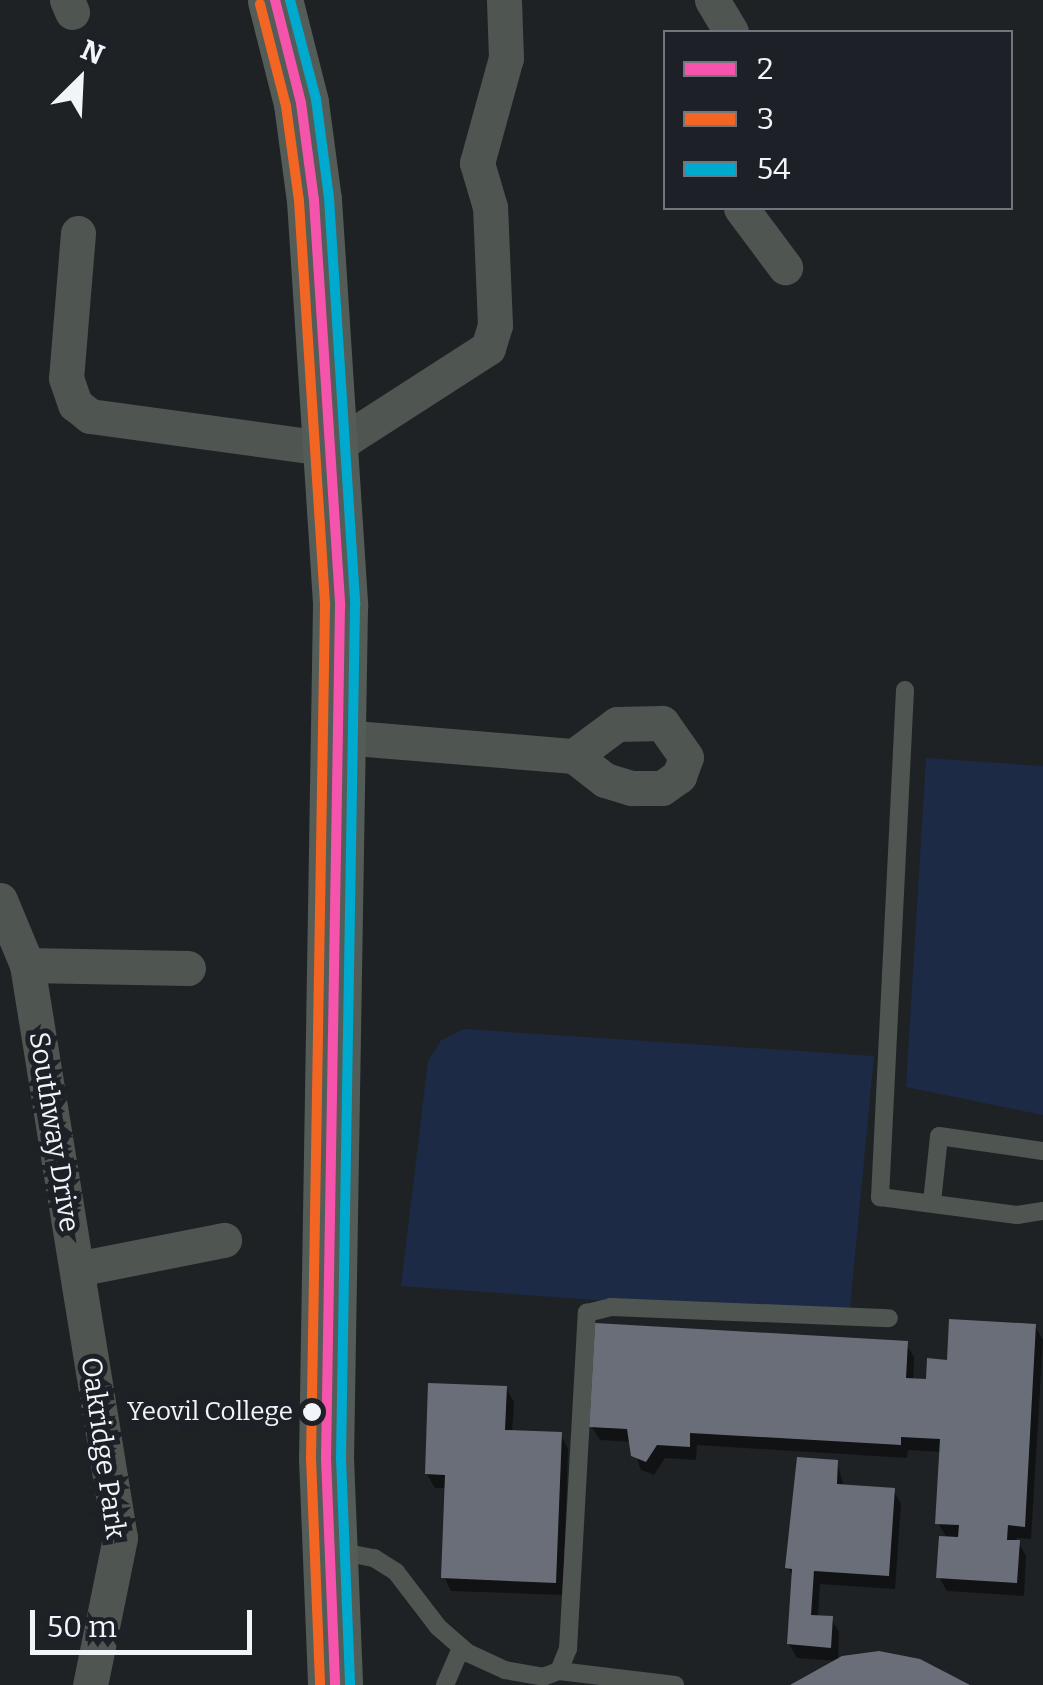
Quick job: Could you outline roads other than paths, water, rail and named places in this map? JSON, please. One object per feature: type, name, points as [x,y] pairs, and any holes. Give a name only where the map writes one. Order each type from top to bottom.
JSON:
[{"type":"highway","points":[[284,2],[309,151],[331,449],[342,737],[326,1549],[335,1685]]},
{"type":"street","points":[[78,233],[66,378],[75,404],[90,416],[331,449],[488,348],[494,325],[490,208],[477,162],[506,58],[504,0]]},
{"type":"street","points":[[712,0],[730,30]]},
{"type":"street","points":[[743,210],[785,267]]},
{"type":"street","points":[[342,737],[574,756]]},
{"type":"street","name":"Southway Drive","points":[[0,900],[28,965],[76,1269],[224,1240]]},
{"type":"street","points":[[28,965],[188,968]]},
{"type":"street","name":"Oakridge Park","points":[[76,1269],[120,1538],[90,1685]]},
{"type":"lane","points":[[905,690],[880,1197],[1017,1214],[1043,1211]]},
{"type":"lane","points":[[932,1202],[938,1136],[1043,1151]]},
{"type":"lane","points":[[549,1678],[568,1649],[586,1312],[611,1307],[889,1318]]},
{"type":"lane","points":[[326,1549],[374,1558],[396,1572],[461,1648],[518,1678],[674,1685]]},
{"type":"lane","points":[[445,1685],[461,1648]]},
{"type":"place","name":"Yeovil College","points":[[312,1412]]}]
